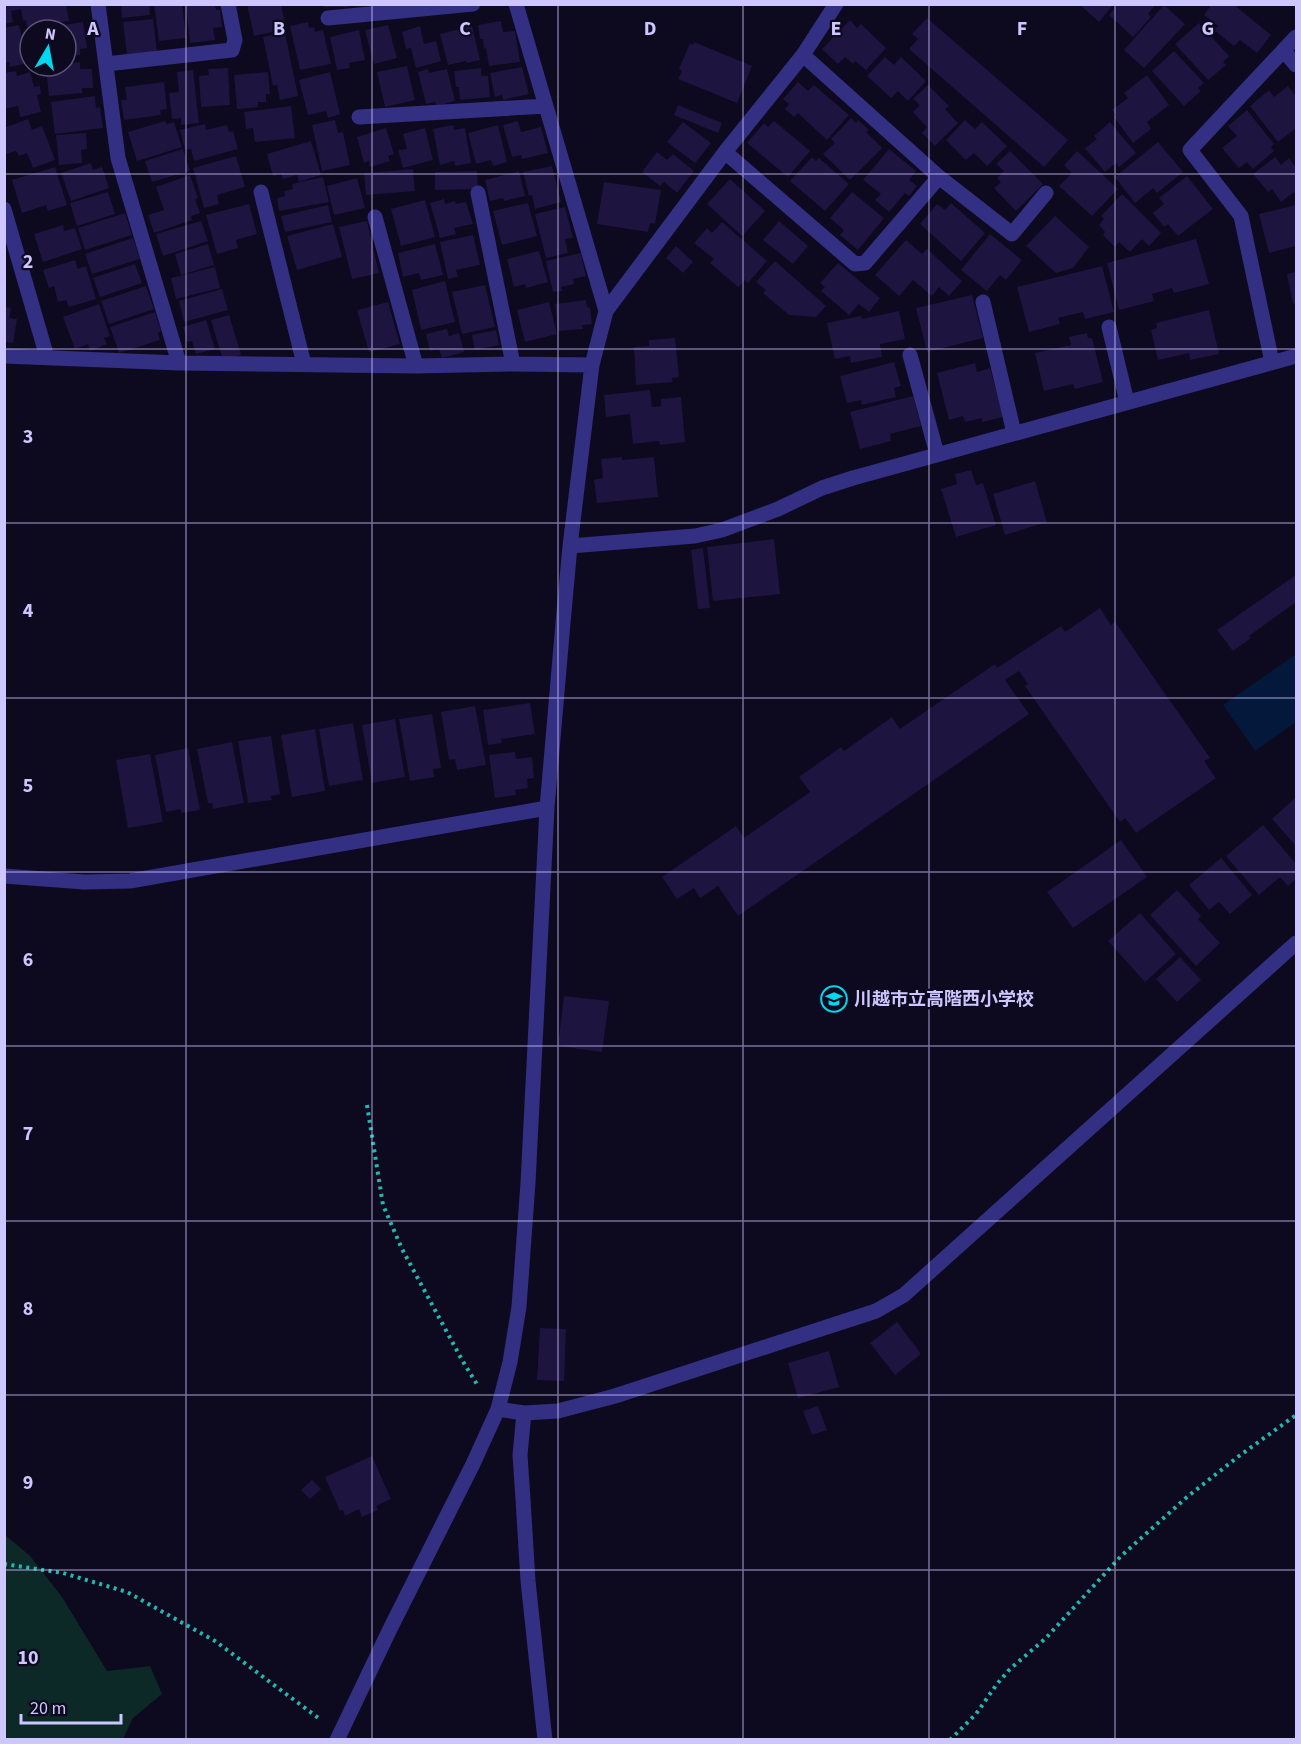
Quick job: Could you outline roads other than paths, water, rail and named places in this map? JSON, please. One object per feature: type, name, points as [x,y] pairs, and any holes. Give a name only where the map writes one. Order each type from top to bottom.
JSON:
[{"type":"street","points":[[98,4],[118,158],[179,363]]},
{"type":"street","points":[[106,64],[232,50],[236,40],[228,4]]},
{"type":"street","points":[[328,18],[472,4]]},
{"type":"street","points":[[516,4],[606,311]]},
{"type":"street","points":[[339,1737],[390,1629],[473,1464],[498,1409],[510,1362],[519,1307],[528,1183],[547,808],[570,546],[592,365],[606,311],[725,152],[803,55],[836,4]]},
{"type":"street","points":[[1272,362],[1241,216],[1190,150],[1296,37]]},
{"type":"street","points":[[1284,51],[1296,65]]},
{"type":"street","points":[[803,55],[939,177],[1012,234],[1046,193]]},
{"type":"street","points":[[359,117],[546,106]]},
{"type":"street","points":[[725,152],[855,264],[865,263],[939,177]]},
{"type":"street","points":[[261,192],[304,364]]},
{"type":"street","points":[[478,193],[513,364]]},
{"type":"street","points":[[4,209],[47,357]]},
{"type":"street","points":[[375,217],[416,366]]},
{"type":"street","points":[[982,302],[1014,434]]},
{"type":"street","points":[[1109,327],[1127,402]]},
{"type":"street","points":[[910,355],[937,454]]},
{"type":"street","points":[[4,356],[179,363],[416,366],[592,365]]},
{"type":"street","points":[[570,546],[695,536],[722,530],[778,509],[822,488],[937,454],[1296,356]]},
{"type":"street","points":[[4,876],[84,882],[130,881],[547,808]]},
{"type":"street","points":[[498,1409],[524,1413],[558,1411],[615,1396],[876,1311],[904,1295],[1296,943]]},
{"type":"street","points":[[524,1413],[520,1455],[524,1523],[545,1740]]},
{"type":"water","points":[[1296,654],[1296,722],[1255,751],[1223,705]]},
{"type":"place","name":"川越市立高階西小学校","points":[[834,999]]}]
